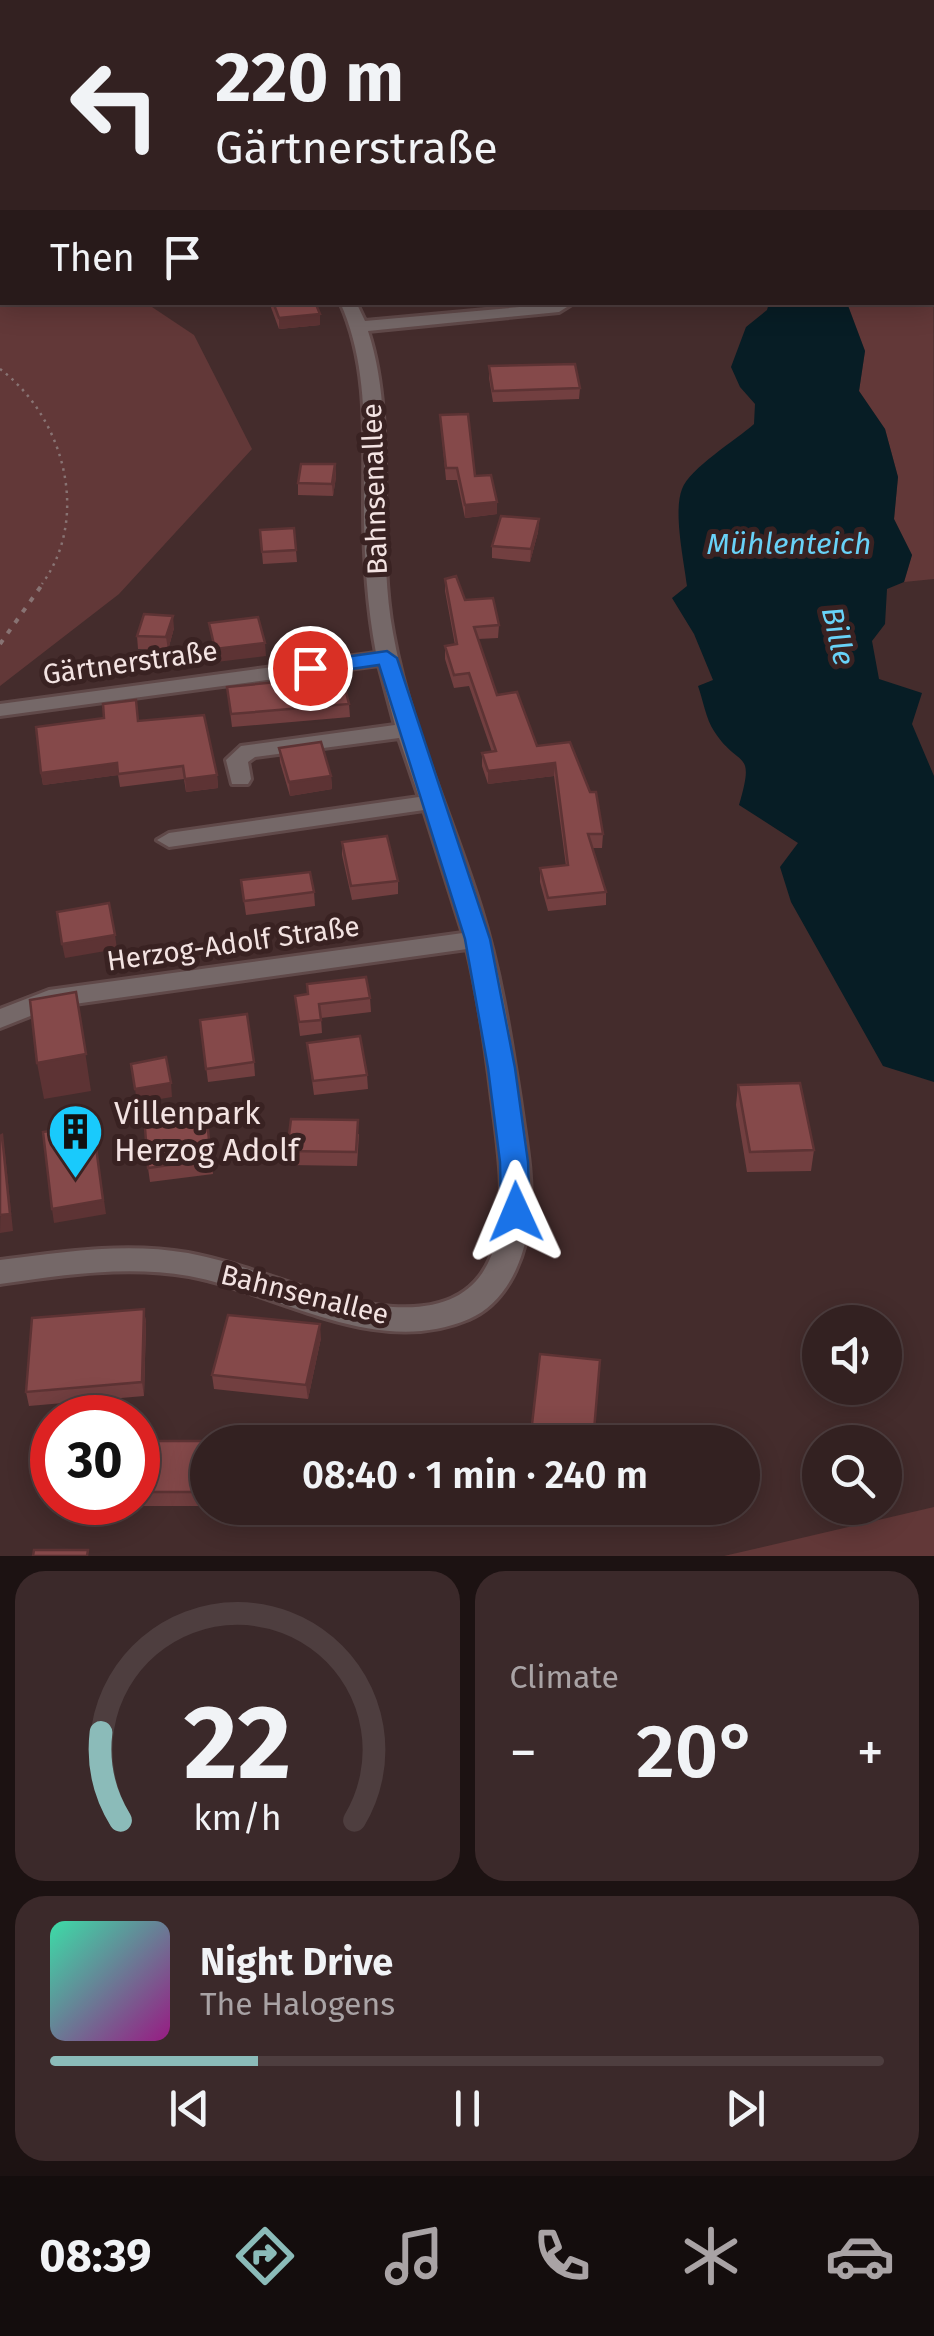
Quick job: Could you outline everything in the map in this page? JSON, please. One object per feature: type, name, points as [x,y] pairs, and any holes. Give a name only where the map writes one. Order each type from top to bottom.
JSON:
[{"type":"street","name":"Bahnsenallee","points":[[0,1272],[101,1260],[189,1264],[360,1314],[418,1320],[458,1311],[488,1292],[505,1262],[516,1212],[502,1068],[477,939],[387,658],[376,591],[371,388],[349,305]]},
{"type":"street","points":[[358,327],[562,305]]},
{"type":"street","name":"Gärtnerstraße","points":[[0,710],[387,658]]},
{"type":"street","points":[[240,778],[237,760],[249,751],[410,730]]},
{"type":"street","points":[[169,840],[433,802]]},
{"type":"street","name":"Herzog-Adolf Straße","points":[[0,1020],[50,999],[477,939]]},
{"type":"path","points":[[0,369],[12,378],[53,432],[70,500],[52,571],[0,644]]},
{"type":"shaded area","points":[[0,305],[149,305],[194,335],[252,449],[119,594],[0,686]]},
{"type":"shaded area","points":[[848,305],[933,305],[934,579],[904,582],[912,555],[894,519],[898,477],[885,429],[859,391],[865,351]]},
{"type":"shaded area","points":[[934,1507],[934,1556],[724,1556],[857,1525],[902,1525],[902,1514]]},
{"type":"water","name":"Mühlenteich","points":[[768,305],[848,305],[865,351],[859,391],[885,429],[898,477],[894,519],[912,555],[904,582],[887,589],[885,624],[872,641],[879,679],[922,693],[912,724],[934,776],[934,1082],[883,1066],[791,902],[780,867],[798,843],[739,805],[745,766],[709,721],[698,686],[713,680],[694,634],[672,598],[687,586],[679,523],[682,489],[704,463],[754,424],[755,404],[740,387],[731,367],[746,327]]},
{"type":"building","points":[[274,305],[316,305],[320,314],[279,318]]},
{"type":"building","points":[[575,364],[580,388],[493,391],[489,366]]},
{"type":"building","points":[[468,414],[475,476],[491,475],[497,502],[465,505],[457,468],[446,468],[440,415]]},
{"type":"building","points":[[301,464],[335,464],[332,484],[298,483]]},
{"type":"building","points":[[501,516],[539,519],[531,549],[492,546]]},
{"type":"building","points":[[294,528],[296,550],[262,552],[260,530]]},
{"type":"building","points":[[456,576],[465,600],[493,598],[499,625],[474,627],[497,695],[517,692],[537,746],[570,742],[590,792],[596,792],[603,834],[588,834],[606,892],[548,898],[540,868],[568,865],[555,763],[488,771],[482,753],[496,751],[469,673],[454,675],[445,646],[457,644],[445,579]]},
{"type":"building","points":[[144,614],[173,616],[166,637],[137,636]]},
{"type":"building","points":[[258,617],[265,643],[215,649],[209,623]]},
{"type":"building","points":[[340,668],[349,704],[231,714],[227,687],[308,679],[307,672]]},
{"type":"building","points":[[136,700],[138,721],[204,715],[217,775],[185,779],[183,766],[118,774],[117,763],[41,773],[36,727],[104,718],[103,704]]},
{"type":"building","points":[[321,742],[331,776],[289,782],[279,748]]},
{"type":"building","points":[[387,836],[398,881],[351,886],[342,842]]},
{"type":"building","points":[[310,872],[314,892],[244,901],[241,880]]},
{"type":"building","points":[[109,903],[115,935],[62,944],[57,912]]},
{"type":"building","points":[[366,977],[370,998],[319,1004],[321,1020],[299,1022],[295,996],[308,994],[307,984]]},
{"type":"building","points":[[76,992],[86,1054],[37,1063],[30,1000]]},
{"type":"building","points":[[247,1014],[254,1062],[206,1069],[200,1020]]},
{"type":"building","points":[[360,1036],[367,1075],[313,1081],[307,1043]]},
{"type":"building","points":[[166,1057],[171,1083],[135,1089],[131,1064]]},
{"type":"building","points":[[800,1083],[814,1150],[750,1152],[738,1085]]},
{"type":"building","points":[[291,1119],[358,1120],[356,1152],[287,1151]]},
{"type":"building","points":[[207,1120],[211,1159],[148,1168],[145,1128]]},
{"type":"building","name":"Villenpark Herzog Adolf","points":[[93,1124],[103,1200],[52,1209],[43,1132]]},
{"type":"building","points":[[0,1136],[10,1214],[0,1215]]},
{"type":"building","points":[[144,1309],[142,1382],[26,1392],[32,1318]]},
{"type":"building","points":[[228,1315],[320,1324],[306,1385],[212,1375]]},
{"type":"building","points":[[540,1354],[600,1360],[594,1425],[532,1425]]},
{"type":"building","points":[[160,1441],[190,1441],[190,1492],[160,1492]]},
{"type":"building","points":[[34,1550],[88,1550],[87,1556],[33,1556]]},
{"type":"place","name":"Villenpark Herzog Adolf","points":[[75,1180]]},
{"type":"route","points":[[310,668],[387,658],[477,939],[502,1068],[516,1212]]},
{"type":"water label","name":"Bille","points":[[838,636]]}]
